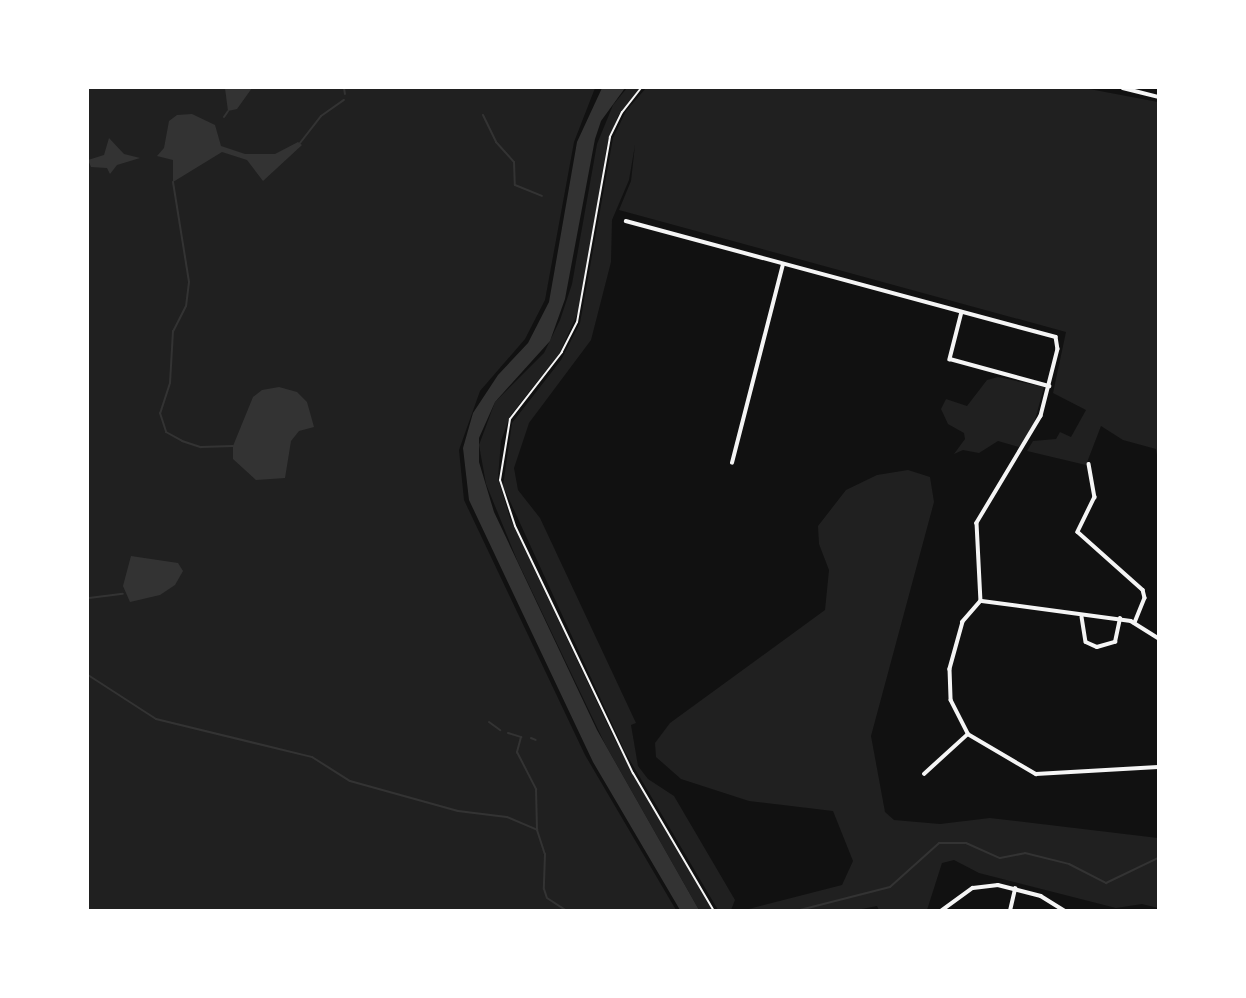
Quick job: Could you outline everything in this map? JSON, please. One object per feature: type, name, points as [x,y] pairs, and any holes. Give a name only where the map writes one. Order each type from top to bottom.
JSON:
[{"type":"street","points":[[1123,88],[1158,97]]},
{"type":"street","points":[[626,221],[1059,340],[1049,386],[1036,426],[978,517],[981,601],[963,622],[950,669],[951,699],[968,734],[1036,774],[1158,767]]},
{"type":"street","points":[[732,463],[783,264]]},
{"type":"street","points":[[962,312],[950,359],[1049,386]]},
{"type":"street","points":[[1089,464],[1095,497],[1078,532],[1143,590],[1145,598],[1135,623]]},
{"type":"street","points":[[981,601],[1082,617],[1120,619],[1135,623],[1158,638]]},
{"type":"street","points":[[1082,617],[1086,642],[1097,647],[1115,642],[1120,619]]},
{"type":"street","points":[[924,774],[968,734]]},
{"type":"street","points":[[942,911],[958,895],[987,885],[1041,896],[1065,911]]},
{"type":"street","points":[[1010,911],[1015,889]]},
{"type":"path","points":[[641,88],[618,118],[610,137],[577,322],[562,352],[510,419],[500,481],[515,526],[633,774],[714,911]]},
{"type":"shaded area","points":[[88,88],[595,88],[574,142],[545,300],[525,339],[480,391],[459,450],[464,500],[585,755],[676,910],[88,910]]},
{"type":"shaded area","points":[[225,88],[252,88],[237,109],[228,111]]},
{"type":"shaded area","points":[[602,88],[625,88],[601,121],[595,139],[565,299],[550,341],[495,402],[479,438],[479,462],[494,512],[597,730],[699,910],[680,910],[593,762],[469,500],[463,448],[473,413],[498,375],[528,343],[549,302],[577,142]]},
{"type":"shaded area","points":[[627,88],[640,88],[618,116],[607,145],[580,308],[559,354],[510,416],[501,441],[498,478],[510,518],[615,740],[713,910],[699,910],[605,744],[517,560],[486,484],[479,445],[495,402],[544,353],[560,320],[572,284],[597,144],[613,105]]},
{"type":"shaded area","points":[[646,88],[1084,88],[1158,102],[1158,462],[1156,449],[1123,440],[1101,426],[1086,465],[1027,451],[1033,441],[1056,439],[1060,432],[1071,437],[1086,410],[1053,393],[1066,332],[619,210],[631,181],[635,145],[629,180],[612,220],[611,262],[591,340],[529,423],[514,468],[518,490],[540,518],[636,723],[631,725],[638,766],[648,779],[674,796],[735,900],[731,910],[718,910],[625,752],[503,486],[512,423],[561,360],[580,323],[613,138],[626,111]]},
{"type":"shaded area","points":[[192,114],[215,125],[221,146],[245,154],[275,154],[298,142],[302,145],[263,181],[247,160],[222,152],[173,182],[173,160],[157,156],[164,148],[169,121],[177,115]]},
{"type":"shaded area","points":[[109,138],[124,154],[140,158],[117,165],[110,174],[107,168],[91,167],[88,160],[104,155]]},
{"type":"shaded area","points":[[998,377],[1044,387],[1033,427],[1019,447],[998,441],[979,453],[963,450],[954,454],[965,439],[964,433],[948,424],[941,409],[946,399],[967,406],[987,380]]},
{"type":"shaded area","points":[[279,387],[297,392],[307,402],[314,427],[299,431],[291,441],[285,478],[256,480],[233,459],[233,446],[253,397],[262,390]]},
{"type":"shaded area","points":[[908,470],[930,477],[934,502],[871,736],[885,812],[894,820],[940,824],[990,818],[1158,838],[1158,908],[1142,904],[1116,908],[979,873],[954,860],[942,863],[927,910],[879,910],[877,906],[852,911],[745,910],[842,885],[853,861],[833,811],[749,801],[681,779],[656,757],[655,743],[670,723],[825,610],[829,570],[819,544],[818,526],[846,490],[877,475]]},
{"type":"shaded area","points":[[131,556],[178,563],[183,571],[175,585],[160,595],[130,602],[123,586]]},
{"type":"waterway","points":[[344,88],[345,94]]},
{"type":"waterway","points":[[300,143],[321,116],[344,100]]},
{"type":"waterway","points":[[224,117],[228,111]]},
{"type":"waterway","points":[[483,115],[496,142],[514,162],[515,185],[542,196]]},
{"type":"waterway","points":[[173,182],[189,282],[186,306],[173,331],[170,383],[160,413],[166,432],[182,441],[201,447],[233,446]]},
{"type":"waterway","points":[[89,598],[123,594]]},
{"type":"waterway","points":[[88,675],[156,719],[312,757],[350,781],[458,811],[507,817],[537,830]]},
{"type":"waterway","points":[[489,722],[500,730]]},
{"type":"waterway","points":[[508,733],[521,737],[517,752],[536,789],[537,830],[545,854],[544,889],[547,898],[567,911]]},
{"type":"waterway","points":[[531,738],[536,740]]},
{"type":"waterway","points":[[796,911],[890,887],[939,843],[966,843],[1000,858],[1025,853],[1069,864],[1106,883],[1158,858]]}]
